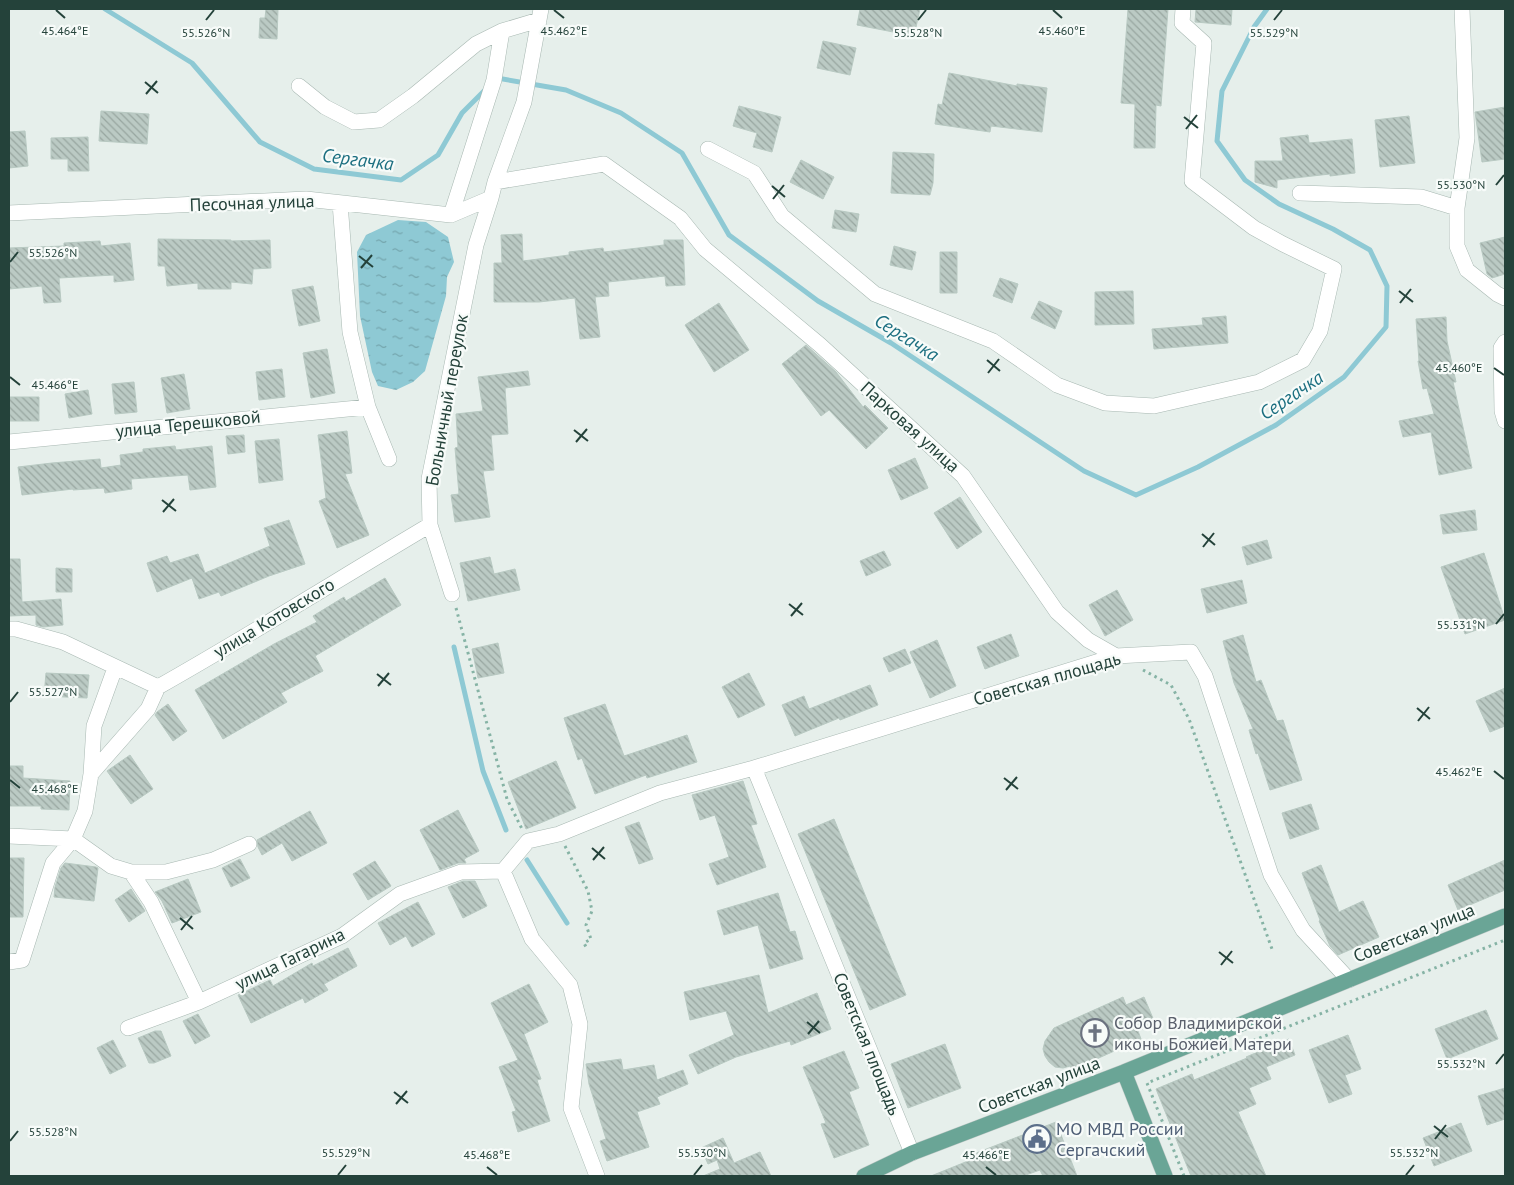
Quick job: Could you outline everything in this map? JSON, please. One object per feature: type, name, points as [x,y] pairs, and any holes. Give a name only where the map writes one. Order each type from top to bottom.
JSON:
[{"type":"main road","name":"Советская улица","points":[[864,1176],[912,1153],[1124,1072],[1505,916]]},
{"type":"main road","points":[[1124,1072],[1165,1176]]},
{"type":"street","points":[[708,149],[754,174],[782,216],[875,294],[993,341],[1057,384],[1105,403],[1154,406],[1259,382],[1304,360],[1320,331],[1334,269],[1254,228],[1192,181],[1204,43],[1182,23],[1183,9]]},
{"type":"street","points":[[1462,9],[1467,138],[1457,208],[1457,246],[1467,270],[1497,294],[1505,298]]},
{"type":"street","points":[[298,86],[325,107],[354,122],[379,120],[476,44],[540,14]]},
{"type":"street","name":"Больничный переулок","points":[[452,594],[430,525],[429,479],[476,245],[495,182],[524,102],[540,14]]},
{"type":"street","points":[[451,214],[494,80],[502,31]]},
{"type":"street","name":"Парковая улица","points":[[495,182],[604,164],[680,218],[705,250],[820,345],[963,476],[1057,612],[1088,640],[1116,656]]},
{"type":"street","points":[[1300,193],[1421,196],[1457,208]]},
{"type":"street","name":"Песочная улица","points":[[9,213],[306,199],[451,214],[491,198]]},
{"type":"street","points":[[340,203],[350,332],[368,407],[389,460]]},
{"type":"street","points":[[1505,342],[1501,348],[1502,411],[1505,421]]},
{"type":"street","name":"улица Терешковой","points":[[9,442],[368,407]]},
{"type":"street","name":"улица Котовского","points":[[158,687],[240,640],[430,525]]},
{"type":"street","points":[[9,629],[16,629],[63,642],[158,687],[148,710],[91,774]]},
{"type":"street","name":"Советская площадь","points":[[528,840],[559,834],[660,793],[754,768],[1116,656],[1191,652],[1205,676],[1271,874],[1303,930],[1348,980]]},
{"type":"street","points":[[9,962],[22,960],[54,863],[74,839],[85,812],[91,774],[94,726],[115,668]]},
{"type":"street","name":"Советская площадь","points":[[754,768],[912,1153]]},
{"type":"street","points":[[9,836],[74,839],[111,866],[131,872],[166,872],[213,860],[249,844]]},
{"type":"street","points":[[528,840],[503,870],[532,939],[570,985],[580,1024],[571,1108],[597,1176]]},
{"type":"street","name":"улица Гагарина","points":[[128,1028],[199,1002],[342,936],[400,894],[461,872],[503,870]]},
{"type":"street","points":[[131,872],[151,902],[199,1002]]},
{"type":"path","points":[[452,594],[507,799],[528,840]]},
{"type":"path","points":[[1139,669],[1171,685],[1189,719],[1272,949]]},
{"type":"path","points":[[559,834],[588,891],[592,911],[586,925],[591,939],[584,943],[587,950]]},
{"type":"path","points":[[1184,1176],[1148,1083],[1505,940]]},
{"type":"water","points":[[398,220],[426,222],[448,237],[454,262],[447,277],[446,296],[425,371],[413,382],[396,390],[378,386],[372,372],[360,316],[357,252],[366,235]]},
{"type":"building","points":[[266,9],[278,9],[277,39],[259,38],[260,18],[265,18]]},
{"type":"building","points":[[860,9],[920,9],[914,36],[857,25]]},
{"type":"building","points":[[1128,9],[1168,9],[1161,106],[1156,105],[1155,148],[1134,148],[1135,104],[1121,103]]},
{"type":"building","points":[[1196,9],[1232,9],[1231,25],[1195,22]]},
{"type":"building","points":[[823,41],[856,48],[850,75],[817,68]]},
{"type":"building","points":[[949,73],[1017,86],[1017,84],[1047,88],[1042,132],[991,126],[990,132],[935,124],[938,104],[942,105]]},
{"type":"building","points":[[739,106],[781,117],[772,152],[753,147],[757,133],[733,126]]},
{"type":"building","points":[[1505,107],[1505,159],[1482,162],[1475,112]]},
{"type":"building","points":[[101,111],[149,114],[147,144],[99,141]]},
{"type":"building","points":[[1409,116],[1415,163],[1380,167],[1375,120]]},
{"type":"building","points":[[25,131],[28,166],[9,168],[9,132]]},
{"type":"building","points":[[1308,135],[1309,143],[1352,139],[1355,173],[1277,180],[1277,188],[1255,182],[1255,161],[1283,161],[1280,138]]},
{"type":"building","points":[[88,137],[89,171],[68,171],[68,159],[51,159],[51,138]]},
{"type":"building","points":[[893,152],[934,154],[933,183],[930,195],[891,193]]},
{"type":"building","points":[[801,160],[834,177],[823,199],[790,182]]},
{"type":"building","points":[[835,210],[859,214],[856,232],[832,228]]},
{"type":"building","points":[[522,234],[523,261],[569,255],[569,252],[603,248],[604,252],[664,245],[664,240],[683,240],[685,285],[666,286],[665,276],[608,282],[609,296],[595,297],[600,337],[580,339],[575,298],[539,302],[494,302],[494,263],[502,263],[501,235]]},
{"type":"building","points":[[1505,237],[1505,274],[1492,278],[1487,274],[1480,243]]},
{"type":"building","points":[[158,239],[270,240],[271,268],[253,269],[252,284],[231,282],[231,289],[198,289],[198,283],[167,286],[165,266],[158,266]]},
{"type":"building","points":[[100,241],[101,246],[130,243],[134,280],[114,282],[114,275],[59,278],[61,302],[44,303],[42,286],[9,289],[9,248],[64,246],[64,243]]},
{"type":"building","points":[[894,246],[916,252],[912,270],[890,265]]},
{"type":"building","points":[[940,252],[957,252],[957,293],[940,293]]},
{"type":"building","points":[[1000,278],[1018,284],[1012,303],[993,296]]},
{"type":"building","points":[[313,286],[320,321],[299,326],[292,290]]},
{"type":"building","points":[[1133,291],[1134,324],[1095,325],[1095,292]]},
{"type":"building","points":[[1039,301],[1062,311],[1055,329],[1031,318]]},
{"type":"building","points":[[719,303],[749,350],[714,372],[685,325]]},
{"type":"building","points":[[1226,316],[1228,343],[1154,349],[1152,329],[1203,325],[1202,318]]},
{"type":"building","points":[[1446,317],[1447,341],[1456,382],[1453,382],[1472,468],[1439,475],[1431,432],[1403,437],[1399,421],[1434,414],[1427,388],[1423,389],[1418,361],[1416,319]]},
{"type":"building","points":[[806,345],[836,372],[863,407],[865,405],[888,428],[866,449],[829,410],[821,416],[782,364]]},
{"type":"building","points":[[327,349],[335,393],[311,398],[303,353]]},
{"type":"building","points":[[282,369],[285,397],[259,400],[256,372]]},
{"type":"building","points":[[528,371],[530,385],[505,388],[508,434],[491,435],[494,470],[483,471],[490,517],[455,522],[451,495],[459,494],[455,448],[458,447],[456,414],[483,411],[478,377]]},
{"type":"building","points":[[184,374],[190,409],[167,413],[161,378]]},
{"type":"building","points":[[134,382],[137,412],[115,414],[112,384]]},
{"type":"building","points":[[88,390],[92,414],[69,418],[65,394]]},
{"type":"building","points":[[9,397],[39,397],[39,421],[10,421]]},
{"type":"building","points":[[347,431],[352,473],[345,474],[369,535],[337,548],[319,501],[326,498],[318,435]]},
{"type":"building","points":[[244,435],[245,452],[228,454],[226,436]]},
{"type":"building","points":[[279,439],[283,480],[259,483],[255,441]]},
{"type":"building","points":[[175,446],[176,450],[212,446],[216,487],[190,490],[188,475],[131,479],[132,489],[105,493],[104,488],[73,489],[22,495],[18,467],[100,459],[101,468],[121,465],[120,455],[143,452],[143,449]]},
{"type":"building","points":[[915,458],[928,488],[901,500],[888,470]]},
{"type":"building","points":[[960,497],[982,532],[957,549],[934,513]]},
{"type":"building","points":[[1475,510],[1477,530],[1443,534],[1440,515]]},
{"type":"building","points":[[289,520],[305,564],[269,576],[221,596],[219,592],[199,599],[192,578],[157,592],[147,563],[167,556],[170,563],[198,554],[205,573],[270,546],[264,528]]},
{"type":"building","points":[[1267,540],[1272,558],[1247,565],[1242,547]]},
{"type":"building","points":[[884,551],[891,565],[866,576],[860,561]]},
{"type":"building","points":[[1484,553],[1505,620],[1465,634],[1441,567]]},
{"type":"building","points":[[490,557],[494,574],[515,569],[520,590],[468,601],[460,563]]},
{"type":"building","points":[[9,559],[20,559],[22,602],[61,599],[63,625],[43,627],[36,625],[36,615],[9,616]]},
{"type":"building","points":[[56,568],[72,569],[72,592],[56,592]]},
{"type":"building","points":[[385,578],[401,605],[315,656],[323,671],[281,693],[287,702],[223,739],[195,690],[274,644],[317,622],[313,616],[344,597],[346,601]]},
{"type":"building","points":[[1242,580],[1247,603],[1207,613],[1201,589]]},
{"type":"building","points":[[1117,590],[1133,620],[1105,636],[1089,605]]},
{"type":"building","points":[[1011,634],[1019,656],[985,669],[977,647]]},
{"type":"building","points":[[1243,635],[1256,682],[1261,680],[1277,721],[1283,720],[1302,780],[1270,790],[1258,753],[1256,754],[1249,730],[1253,729],[1234,683],[1223,641]]},
{"type":"building","points":[[937,640],[956,686],[930,698],[910,652]]},
{"type":"building","points":[[498,643],[504,673],[478,678],[472,649]]},
{"type":"building","points":[[905,649],[911,663],[889,672],[883,658]]},
{"type":"building","points":[[46,673],[89,675],[87,698],[44,696]]},
{"type":"building","points":[[749,673],[765,705],[738,718],[722,687]]},
{"type":"building","points":[[870,685],[878,705],[795,736],[782,705],[804,696],[809,709]]},
{"type":"building","points":[[1505,688],[1505,726],[1490,732],[1476,701]]},
{"type":"building","points":[[168,704],[187,731],[173,741],[155,715]]},
{"type":"building","points":[[605,704],[624,756],[687,735],[697,762],[647,778],[646,775],[595,794],[582,758],[578,760],[564,718]]},
{"type":"building","points":[[130,755],[153,789],[131,804],[107,771]]},
{"type":"building","points":[[556,761],[576,808],[526,829],[508,782]]},
{"type":"building","points":[[9,766],[23,766],[23,778],[70,781],[69,810],[41,809],[41,806],[9,806]]},
{"type":"building","points":[[743,781],[757,824],[751,825],[766,867],[717,885],[709,864],[729,857],[715,815],[700,820],[692,795]]},
{"type":"building","points":[[1311,804],[1319,829],[1290,839],[1282,813]]},
{"type":"building","points":[[458,810],[479,851],[464,859],[466,863],[458,863],[440,870],[420,830]]},
{"type":"building","points":[[310,811],[327,843],[292,861],[282,843],[262,855],[257,840]]},
{"type":"building","points":[[834,819],[906,995],[870,1010],[798,834]]},
{"type":"building","points":[[639,822],[653,859],[639,864],[625,827]]},
{"type":"building","points":[[9,858],[24,858],[23,917],[9,917]]},
{"type":"building","points":[[240,859],[250,878],[231,887],[222,868]]},
{"type":"building","points":[[1505,860],[1505,890],[1458,910],[1448,885]]},
{"type":"building","points":[[375,861],[391,886],[368,900],[353,874]]},
{"type":"building","points":[[65,863],[98,868],[94,901],[54,897],[61,868]]},
{"type":"building","points":[[1321,865],[1339,912],[1363,901],[1379,937],[1338,955],[1330,946],[1302,873]]},
{"type":"building","points":[[188,879],[201,912],[172,923],[162,901],[155,892]]},
{"type":"building","points":[[463,881],[475,881],[487,906],[463,918],[448,887]]},
{"type":"building","points":[[131,889],[145,911],[129,922],[115,900]]},
{"type":"building","points":[[778,893],[790,932],[795,931],[803,959],[770,969],[758,925],[724,935],[717,911]]},
{"type":"building","points":[[418,902],[435,934],[412,947],[406,936],[390,945],[378,923]]},
{"type":"building","points":[[348,948],[357,966],[324,984],[328,990],[305,1003],[303,998],[251,1023],[238,995],[270,980],[273,986],[312,963],[313,966]]},
{"type":"building","points":[[759,975],[768,1013],[817,993],[831,1029],[791,1045],[790,1041],[736,1057],[698,1074],[689,1055],[734,1035],[726,1011],[690,1020],[684,992]]},
{"type":"building","points":[[529,984],[548,1022],[524,1034],[541,1079],[537,1080],[550,1121],[518,1132],[512,1112],[516,1111],[499,1067],[518,1060],[491,1003]]},
{"type":"building","name":"Собор Владимирской иконы Божией Матери","points":[[1123,997],[1126,1005],[1144,997],[1155,1023],[1138,1031],[1141,1039],[1072,1070],[1070,1066],[1063,1068],[1055,1067],[1049,1062],[1043,1049],[1045,1041],[1054,1028]]},
{"type":"building","points":[[1486,1010],[1498,1039],[1447,1059],[1435,1029]]},
{"type":"building","points":[[198,1014],[210,1036],[195,1044],[183,1021]]},
{"type":"building","points":[[155,1031],[161,1031],[171,1056],[154,1063],[149,1063],[138,1038]]},
{"type":"building","points":[[1348,1035],[1361,1069],[1345,1075],[1352,1094],[1329,1103],[1309,1050]]},
{"type":"building","points":[[1289,1039],[1295,1055],[1266,1067],[1271,1079],[1249,1088],[1256,1104],[1238,1112],[1266,1176],[1191,1176],[1156,1089],[1192,1074],[1194,1080]]},
{"type":"building","points":[[113,1040],[126,1066],[110,1074],[97,1048]]},
{"type":"building","points":[[945,1044],[961,1088],[908,1108],[891,1064]]},
{"type":"building","points":[[844,1051],[859,1088],[849,1092],[869,1145],[834,1158],[821,1124],[826,1123],[803,1067]]},
{"type":"building","points":[[621,1059],[623,1070],[654,1065],[657,1080],[683,1070],[688,1084],[657,1097],[660,1104],[637,1112],[649,1147],[607,1161],[600,1141],[606,1139],[589,1084],[586,1064]]},
{"type":"building","points":[[1505,1088],[1505,1119],[1487,1125],[1478,1096]]},
{"type":"building","name":"МО МВД России Сергачский","points":[[1056,1122],[1077,1176],[1043,1176],[1040,1170],[1023,1176],[931,1176],[968,1161],[966,1157]]},
{"type":"building","points":[[1461,1123],[1472,1151],[1434,1166],[1423,1138]]},
{"type":"building","points":[[723,1138],[734,1163],[760,1152],[771,1176],[703,1176],[720,1169],[717,1160],[708,1164],[701,1148]]},
{"type":"waterway","name":"Сергачка","points":[[105,9],[192,63],[260,142],[314,169],[401,180],[438,155],[462,113],[486,89]]},
{"type":"waterway","name":"Сергачка","points":[[497,78],[566,90],[621,113],[682,153],[729,235],[818,301],[891,343],[1084,471],[1136,495],[1198,467],[1276,425],[1344,377],[1386,327],[1387,286],[1370,250],[1333,229],[1279,204],[1245,180],[1217,141],[1222,91],[1254,27],[1267,9]]},
{"type":"waterway","points":[[454,647],[483,771],[506,830]]},
{"type":"waterway","points":[[527,860],[567,923]]},
{"type":"place","name":"Собор Владимирской иконы Божией Матери","points":[[1095,1033]]},
{"type":"place","name":"МО МВД России Сергачский","points":[[1037,1139]]}]
